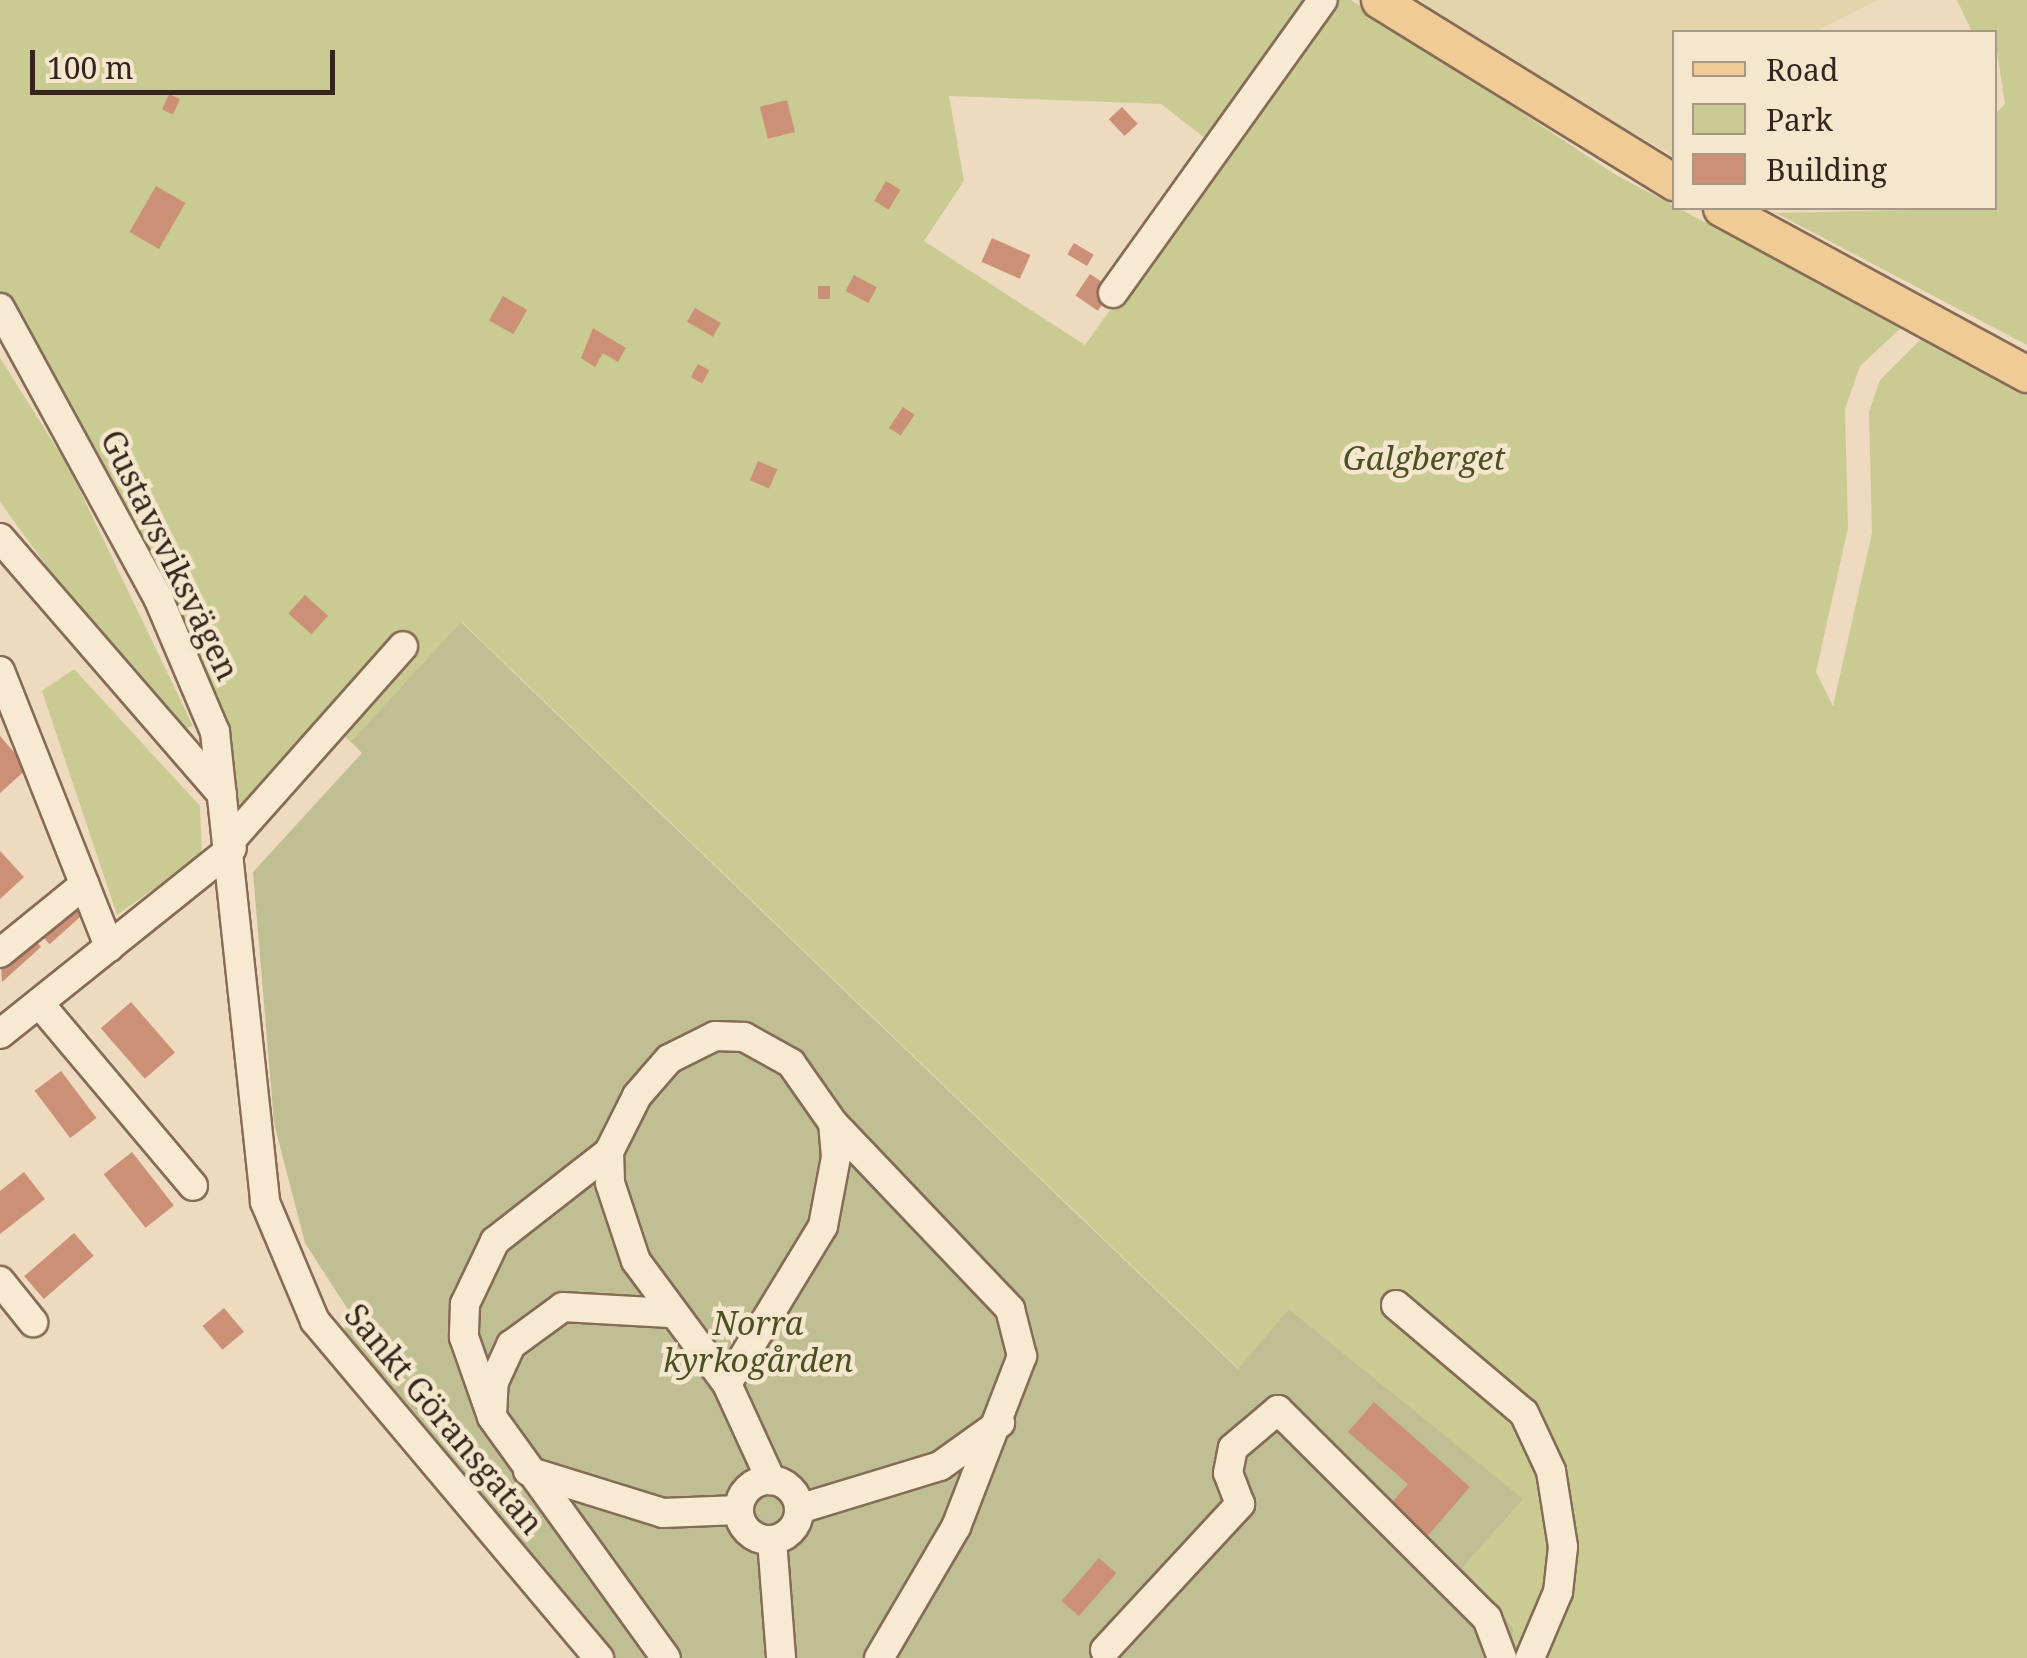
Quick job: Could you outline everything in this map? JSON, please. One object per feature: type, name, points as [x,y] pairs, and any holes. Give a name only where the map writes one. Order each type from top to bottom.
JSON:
[{"type":"main road","points":[[1379,0],[1672,181]]},
{"type":"main road","points":[[1725,210],[2027,374]]},
{"type":"street","points":[[1113,293],[1322,0]]},
{"type":"street","name":"Gustavsviksvägen","points":[[0,308],[159,600],[215,732],[231,844]]},
{"type":"street","points":[[0,538],[164,732],[200,760],[228,804]]},
{"type":"street","points":[[0,1034],[231,844],[403,646]]},
{"type":"street","points":[[0,671],[109,947]]},
{"type":"street","name":"Sankt Göransgatan","points":[[231,844],[265,1202],[316,1321],[599,1658]]},
{"type":"street","points":[[0,954],[85,884]]},
{"type":"street","points":[[38,1003],[193,1186]]},
{"type":"street","points":[[666,1658],[528,1472],[492,1417],[464,1337],[476,1274],[521,1215],[609,1152],[637,1096],[670,1059],[715,1036],[744,1037],[791,1063],[834,1123],[1010,1309],[1022,1356],[1005,1418],[956,1527],[878,1658]]},
{"type":"street","points":[[726,1384],[823,1226],[834,1194],[834,1123]]},
{"type":"street","points":[[609,1152],[616,1220],[669,1313],[726,1384],[772,1480],[794,1492],[799,1509],[788,1533],[772,1540],[753,1535],[739,1510]]},
{"type":"street","points":[[0,1281],[33,1322]]},
{"type":"street","points":[[1396,1305],[1524,1412],[1552,1472],[1564,1548],[1558,1592],[1530,1658]]},
{"type":"street","points":[[492,1417],[494,1382],[511,1346],[563,1307],[669,1313]]},
{"type":"street","points":[[1106,1650],[1240,1504],[1228,1474],[1234,1448],[1278,1410],[1487,1618],[1502,1658]]},
{"type":"street","points":[[799,1509],[940,1466],[1005,1418]]},
{"type":"street","points":[[528,1472],[663,1513],[739,1510]]},
{"type":"street","points":[[739,1510],[753,1485],[772,1480]]},
{"type":"street","points":[[772,1540],[781,1658]]},
{"type":"shaded area","points":[[1420,0],[1878,0],[1819,30],[1672,30],[1672,155],[1454,31]]},
{"type":"green space","name":"Galgberget","points":[[0,0],[1351,0],[1616,175],[1672,205],[1672,210],[1682,210],[1902,327],[1860,366],[1845,409],[1848,528],[1816,672],[1833,706],[1872,533],[1869,412],[1880,380],[1922,338],[2027,394],[2027,1658],[1514,1658],[1513,1627],[1463,1567],[1522,1499],[1289,1309],[1239,1369],[462,622],[351,743],[331,721],[240,811],[233,751],[85,443],[0,294]],"holes":[[[949,96],[1161,104],[1223,152],[1085,345],[924,241],[964,181]]]},
{"type":"green space","points":[[1957,0],[2027,0],[2027,345],[1776,213],[1997,210],[1997,112],[2005,104],[1997,30],[1971,30]]},
{"type":"green space","points":[[0,358],[68,466],[193,726],[171,733],[154,714],[0,502]]},
{"type":"green space","name":"Norra kyrkogården","points":[[461,622],[1238,1369],[1289,1309],[1523,1499],[1463,1567],[1513,1627],[1514,1658],[610,1658],[343,1330],[354,1319],[305,1243],[274,1123],[253,872],[362,753],[351,742]]},
{"type":"green space","points":[[74,669],[200,806],[202,855],[117,915],[42,691]]},
{"type":"building","points":[[169,94],[180,99],[173,114],[162,110]]},
{"type":"building","points":[[787,100],[795,132],[768,139],[760,107]]},
{"type":"building","points":[[1122,107],[1138,124],[1125,136],[1109,119]]},
{"type":"building","points":[[886,181],[901,190],[889,209],[874,201]]},
{"type":"building","points":[[156,186],[185,203],[159,249],[130,232]]},
{"type":"building","points":[[992,238],[1030,255],[1020,279],[981,262]]},
{"type":"building","points":[[1074,243],[1094,255],[1087,266],[1067,254]]},
{"type":"building","points":[[1090,274],[1112,289],[1098,311],[1075,296]]},
{"type":"building","points":[[854,275],[877,287],[869,303],[846,291]]},
{"type":"building","points":[[818,286],[830,286],[830,299],[818,299]]},
{"type":"building","points":[[503,296],[527,310],[513,334],[489,320]]},
{"type":"building","points":[[695,308],[721,323],[713,337],[687,322]]},
{"type":"building","points":[[593,328],[626,348],[618,362],[603,353],[595,367],[581,358]]},
{"type":"building","points":[[698,364],[709,370],[702,383],[691,377]]},
{"type":"building","points":[[903,407],[915,415],[901,436],[889,428]]},
{"type":"building","points":[[758,461],[777,469],[769,489],[750,480]]},
{"type":"building","points":[[305,595],[328,616],[311,634],[288,614]]},
{"type":"building","points":[[0,736],[28,768],[0,793]]},
{"type":"building","points":[[0,851],[24,877],[0,899]]},
{"type":"building","points":[[73,891],[89,909],[50,944],[34,926]]},
{"type":"building","points":[[25,928],[41,947],[2,982],[0,951]]},
{"type":"building","points":[[131,1002],[175,1053],[145,1079],[101,1028]]},
{"type":"building","points":[[61,1071],[97,1118],[70,1138],[35,1091]]},
{"type":"building","points":[[132,1152],[174,1206],[145,1228],[104,1174]]},
{"type":"building","points":[[24,1172],[45,1199],[0,1234],[0,1191]]},
{"type":"building","points":[[74,1233],[94,1256],[44,1299],[24,1276]]},
{"type":"building","points":[[224,1308],[244,1332],[222,1350],[203,1326]]},
{"type":"building","points":[[1374,1402],[1470,1487],[1424,1540],[1387,1508],[1408,1484],[1348,1432]]},
{"type":"building","points":[[1099,1558],[1116,1573],[1079,1616],[1062,1601]]}]
